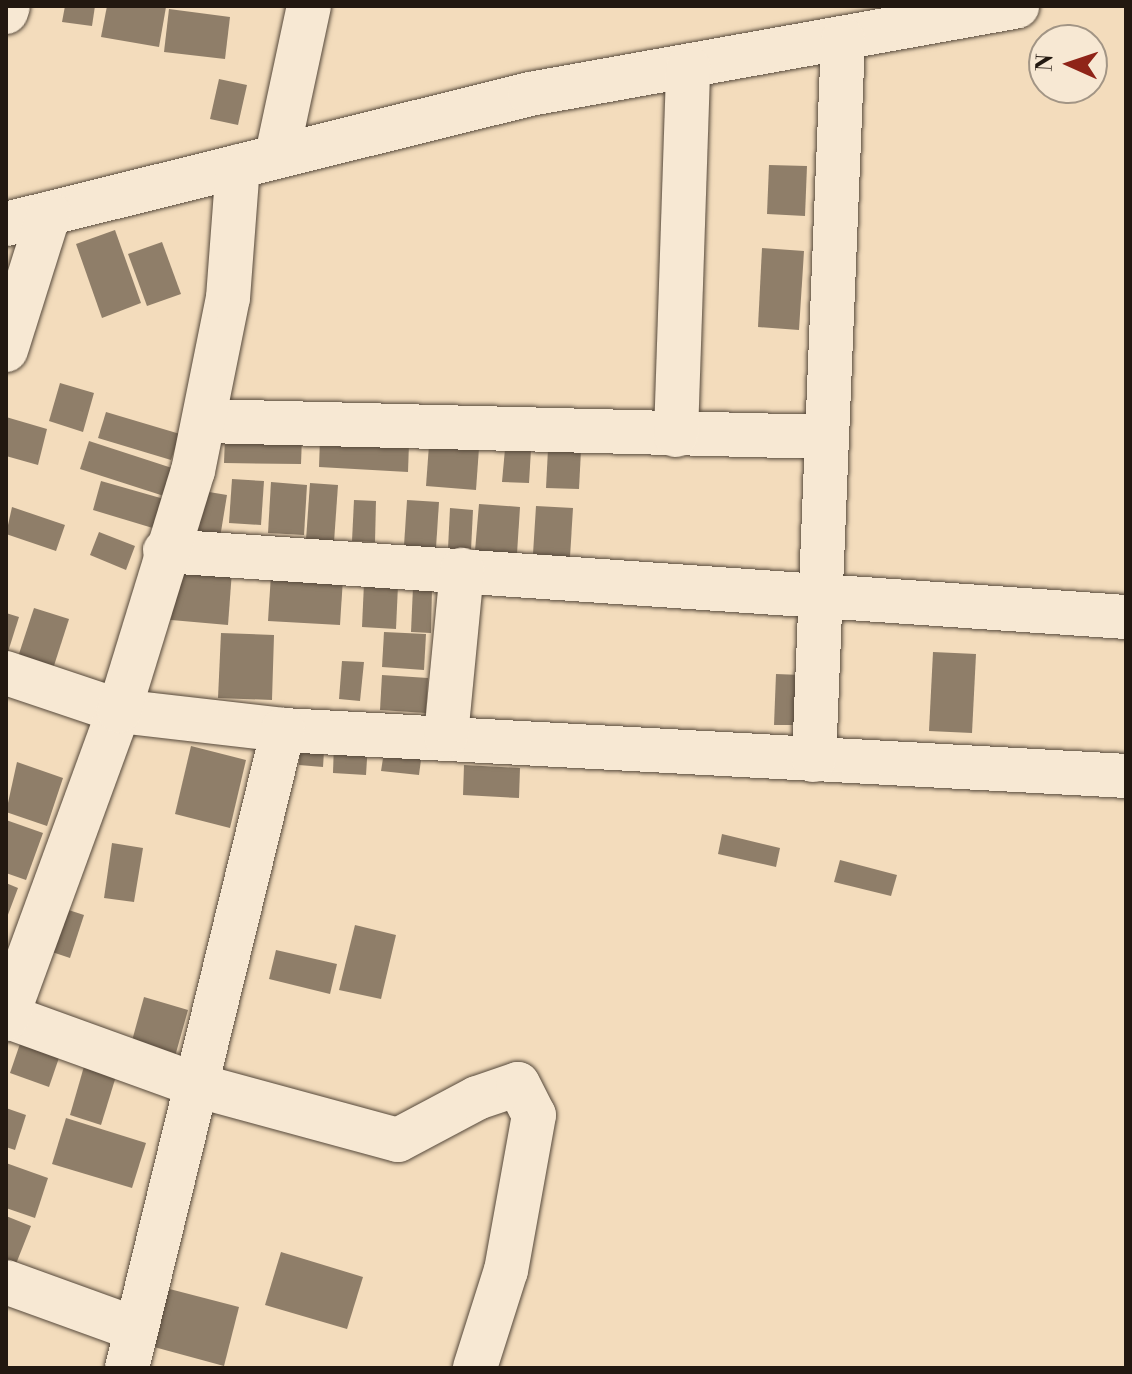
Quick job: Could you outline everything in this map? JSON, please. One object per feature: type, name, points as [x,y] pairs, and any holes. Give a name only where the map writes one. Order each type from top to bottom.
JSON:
[{"type":"street","points":[[6,12],[8,6]]},
{"type":"street","points":[[309,6],[257,160],[206,421],[119,711],[6,1017],[199,1086],[398,1140],[477,1098],[518,1084],[534,1115],[506,1270],[475,1368]]},
{"type":"street","points":[[6,224],[530,94],[843,40],[1017,6]]},
{"type":"street","points":[[814,760],[843,40]]},
{"type":"street","points":[[676,435],[688,67]]},
{"type":"street","points":[[6,350],[49,214]]},
{"type":"street","points":[[206,421],[826,437]]},
{"type":"street","points":[[165,551],[822,593],[1126,617]]},
{"type":"street","points":[[446,736],[462,570]]},
{"type":"street","points":[[6,673],[119,711],[283,730],[446,736],[1126,776]]},
{"type":"street","points":[[6,1282],[132,1349],[199,1086],[283,730]]},
{"type":"building","points":[[65,6],[95,6],[92,26],[62,22]]},
{"type":"building","points":[[107,6],[166,7],[159,47],[101,37]]},
{"type":"building","points":[[169,9],[230,17],[225,59],[164,52]]},
{"type":"building","points":[[219,79],[247,85],[238,125],[210,119]]},
{"type":"building","points":[[769,165],[807,166],[805,216],[767,214]]},
{"type":"building","points":[[115,230],[141,303],[102,318],[76,244]]},
{"type":"building","points":[[162,242],[181,294],[147,306],[128,254]]},
{"type":"building","points":[[762,248],[804,251],[799,330],[758,327]]},
{"type":"building","points":[[60,383],[94,393],[83,432],[49,421]]},
{"type":"building","points":[[106,412],[180,434],[171,460],[98,438]]},
{"type":"building","points":[[6,417],[47,429],[38,465],[6,456]]},
{"type":"building","points":[[225,436],[302,437],[301,464],[224,463]]},
{"type":"building","points":[[320,439],[409,443],[408,472],[319,467]]},
{"type":"building","points":[[89,441],[172,468],[164,496],[80,469]]},
{"type":"building","points":[[429,445],[479,448],[476,490],[426,486]]},
{"type":"building","points":[[505,449],[531,450],[529,483],[502,482]]},
{"type":"building","points":[[548,449],[581,450],[579,489],[546,488]]},
{"type":"building","points":[[232,479],[264,481],[261,525],[229,523]]},
{"type":"building","points":[[101,481],[164,499],[156,529],[93,510]]},
{"type":"building","points":[[271,482],[307,485],[304,535],[268,533]]},
{"type":"building","points":[[310,483],[338,485],[334,542],[306,540]]},
{"type":"building","points":[[191,489],[227,495],[218,550],[182,543]]},
{"type":"building","points":[[354,500],[376,501],[375,542],[352,541]]},
{"type":"building","points":[[407,500],[439,502],[436,548],[404,546]]},
{"type":"building","points":[[479,504],[520,507],[517,554],[475,551]]},
{"type":"building","points":[[536,506],[573,508],[570,557],[533,554]]},
{"type":"building","points":[[12,507],[65,525],[56,551],[6,534]]},
{"type":"building","points":[[450,508],[473,510],[471,550],[448,549]]},
{"type":"building","points":[[99,532],[135,546],[126,570],[90,555]]},
{"type":"building","points":[[164,566],[232,571],[228,625],[160,619]]},
{"type":"building","points":[[271,574],[343,578],[340,625],[268,621]]},
{"type":"building","points":[[364,583],[398,585],[396,629],[362,627]]},
{"type":"building","points":[[413,587],[432,588],[431,633],[411,632]]},
{"type":"building","points":[[34,608],[69,619],[51,675],[16,663]]},
{"type":"building","points":[[6,613],[19,617],[7,655],[6,655]]},
{"type":"building","points":[[384,632],[426,634],[424,670],[382,667]]},
{"type":"building","points":[[221,633],[274,635],[272,700],[218,698]]},
{"type":"building","points":[[933,652],[976,654],[972,733],[929,731]]},
{"type":"building","points":[[342,661],[364,662],[360,701],[339,699]]},
{"type":"building","points":[[776,674],[801,675],[799,725],[774,725]]},
{"type":"building","points":[[382,675],[428,678],[426,713],[380,710]]},
{"type":"building","points":[[301,735],[325,736],[323,767],[299,765]]},
{"type":"building","points":[[334,742],[368,744],[366,775],[333,773]]},
{"type":"building","points":[[191,746],[246,760],[230,828],[175,814]]},
{"type":"building","points":[[385,746],[422,752],[419,775],[381,771]]},
{"type":"building","points":[[17,762],[63,778],[47,826],[6,812]]},
{"type":"building","points":[[464,765],[520,768],[519,798],[463,795]]},
{"type":"building","points":[[6,820],[43,833],[26,880],[6,873]]},
{"type":"building","points":[[722,834],[780,848],[776,867],[718,854]]},
{"type":"building","points":[[112,843],[143,848],[134,902],[104,898]]},
{"type":"building","points":[[840,860],[897,875],[891,896],[834,882]]},
{"type":"building","points":[[6,883],[18,888],[6,920]]},
{"type":"building","points":[[50,904],[84,915],[70,958],[37,947]]},
{"type":"building","points":[[355,925],[396,935],[381,999],[339,990]]},
{"type":"building","points":[[276,950],[337,964],[330,994],[269,979]]},
{"type":"building","points":[[144,997],[188,1010],[174,1060],[130,1048]]},
{"type":"building","points":[[24,1032],[63,1046],[49,1087],[10,1073]]},
{"type":"building","points":[[85,1063],[117,1073],[101,1125],[70,1115]]},
{"type":"building","points":[[6,1108],[26,1115],[15,1150],[6,1147]]},
{"type":"building","points":[[66,1118],[146,1143],[132,1188],[52,1164]]},
{"type":"building","points":[[6,1163],[48,1178],[35,1218],[6,1208]]},
{"type":"building","points":[[6,1216],[31,1226],[12,1274],[6,1272]]},
{"type":"building","points":[[281,1252],[363,1277],[347,1329],[265,1305]]},
{"type":"building","points":[[158,1286],[239,1307],[224,1366],[143,1344]]}]
